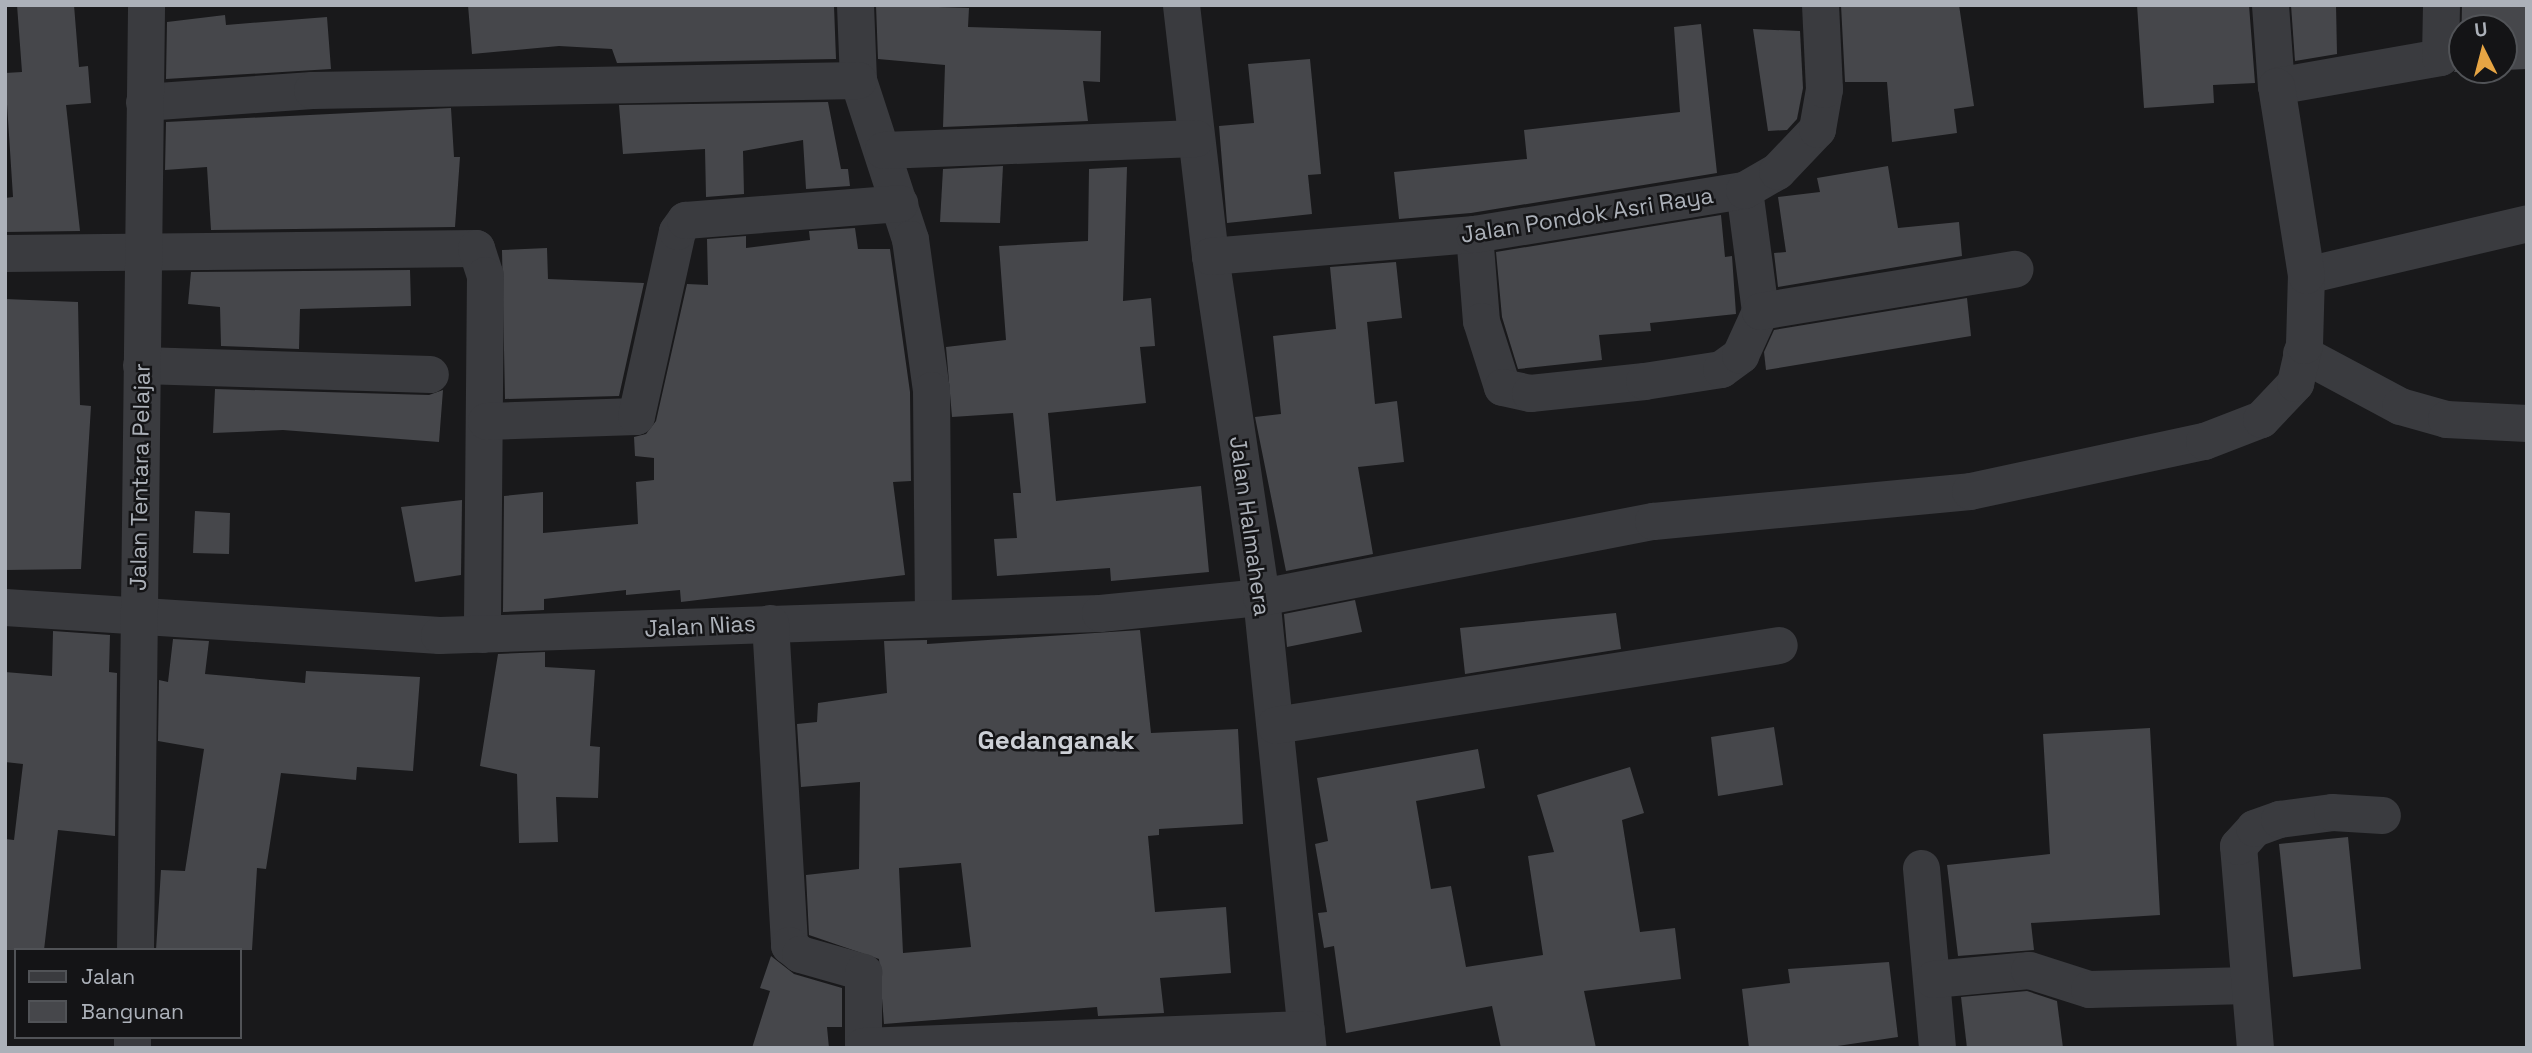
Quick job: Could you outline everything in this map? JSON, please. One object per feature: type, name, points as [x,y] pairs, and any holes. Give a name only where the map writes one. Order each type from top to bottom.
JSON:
[{"type":"street","name":"Jalan Tentara Pelajar","points":[[135,948],[141,250],[146,5]]},
{"type":"street","points":[[855,5],[858,80],[910,239],[931,390],[933,617]]},
{"type":"street","name":"Jalan Halmahera","points":[[1181,5],[1210,256],[1261,597],[1307,1038]]},
{"type":"street","name":"Jalan Pondok Asri Raya","points":[[1210,256],[1474,234],[1744,190],[1777,171],[1818,129],[1824,89],[1820,5]]},
{"type":"street","name":"Jalan Nias","points":[[5,607],[482,634],[1100,613],[1261,597],[1653,520],[1970,491],[2204,441],[2261,419],[2295,383],[2301,354],[2306,275],[2276,86],[2270,5]]},
{"type":"street","points":[[2276,86],[2440,57],[2441,5]]},
{"type":"street","points":[[144,102],[312,90],[858,80]]},
{"type":"street","points":[[883,150],[1196,138]]},
{"type":"street","points":[[1474,234],[1481,321],[1502,387],[1530,393],[1586,391],[1721,369],[1740,355],[1760,311],[1744,190]]},
{"type":"street","points":[[486,421],[636,416],[677,231],[685,220],[899,203]]},
{"type":"street","points":[[2306,275],[2527,223]]},
{"type":"street","points":[[5,253],[475,248],[485,275],[486,421],[482,634]]},
{"type":"street","points":[[1760,311],[2015,269]]},
{"type":"street","points":[[2301,354],[2400,405],[2446,419],[2527,423]]},
{"type":"street","points":[[141,365],[430,374]]},
{"type":"street","points":[[770,623],[789,945],[800,954],[863,972],[863,1047],[1307,1038]]},
{"type":"street","points":[[1275,725],[1779,645]]},
{"type":"street","points":[[2255,1048],[2235,859],[2243,836],[2279,819],[2332,812],[2382,815]]},
{"type":"street","points":[[1921,868],[1933,978],[1933,1047]]},
{"type":"street","points":[[1933,978],[2029,970],[2089,989],[2248,985]]},
{"type":"building","points":[[17,5],[74,5],[79,67],[88,66],[91,103],[66,105],[80,231],[5,232],[5,198],[13,197],[5,73],[22,72]]},
{"type":"building","points":[[468,5],[834,6],[836,59],[617,63],[612,49],[559,46],[472,54]]},
{"type":"building","points":[[876,5],[969,8],[968,27],[1101,31],[1100,82],[1083,81],[1088,121],[943,127],[945,65],[878,59]]},
{"type":"building","points":[[1841,5],[1959,5],[1974,106],[1954,109],[1957,133],[1892,142],[1887,82],[1845,82]]},
{"type":"building","points":[[2137,5],[2249,5],[2255,83],[2213,85],[2214,103],[2144,108]]},
{"type":"building","points":[[2291,5],[2336,5],[2337,54],[2295,61]]},
{"type":"building","points":[[2462,5],[2525,5],[2527,69],[2518,69],[2518,14],[2462,14]]},
{"type":"building","points":[[225,15],[226,25],[327,17],[331,69],[166,79],[167,22]]},
{"type":"building","points":[[1701,24],[1717,173],[1471,213],[1399,219],[1394,172],[1527,159],[1524,130],[1680,112],[1674,27]]},
{"type":"building","points":[[1753,29],[1800,31],[1803,88],[1797,119],[1787,130],[1768,131]]},
{"type":"building","points":[[1310,59],[1321,174],[1308,175],[1312,214],[1227,223],[1219,126],[1254,123],[1248,64]]},
{"type":"building","points":[[828,102],[841,169],[848,169],[850,186],[806,189],[803,140],[743,151],[744,194],[706,197],[705,149],[623,154],[619,105]]},
{"type":"building","points":[[451,108],[454,157],[460,157],[455,227],[211,230],[207,167],[165,170],[166,122]]},
{"type":"building","points":[[1003,166],[1000,223],[940,222],[943,169]]},
{"type":"building","points":[[1888,166],[1898,228],[1959,222],[1962,256],[1778,287],[1774,253],[1786,252],[1778,197],[1820,192],[1817,178]]},
{"type":"building","points":[[1127,167],[1123,301],[1151,298],[1155,346],[1140,347],[1146,403],[1048,413],[1056,501],[1201,486],[1209,572],[1111,581],[1110,568],[997,576],[994,539],[1017,538],[1013,493],[1021,493],[1013,413],[952,417],[946,347],[1006,340],[999,246],[1088,241],[1089,169]]},
{"type":"building","points":[[1721,215],[1725,257],[1732,256],[1736,314],[1650,323],[1651,331],[1599,335],[1602,360],[1518,369],[1502,317],[1496,252]]},
{"type":"building","points":[[855,228],[858,249],[890,249],[910,392],[911,481],[893,482],[905,575],[681,602],[680,590],[626,595],[626,590],[544,599],[544,610],[503,612],[504,496],[543,492],[543,533],[638,524],[636,482],[654,480],[654,458],[635,456],[634,437],[646,434],[656,421],[687,284],[708,285],[707,239],[746,236],[746,248],[810,240],[809,231]]},
{"type":"building","points":[[547,248],[548,279],[644,283],[619,396],[505,399],[502,250]]},
{"type":"building","points":[[1396,262],[1402,318],[1367,322],[1375,404],[1397,401],[1404,462],[1358,467],[1373,554],[1286,571],[1255,417],[1281,414],[1273,336],[1336,329],[1330,267]]},
{"type":"building","points":[[410,270],[411,306],[300,309],[299,349],[221,346],[220,307],[188,304],[191,272]]},
{"type":"building","points":[[1967,298],[1971,336],[1766,370],[1764,352],[1774,330]]},
{"type":"building","points":[[5,299],[78,302],[80,405],[91,406],[81,569],[5,570]]},
{"type":"building","points":[[215,389],[429,395],[443,390],[439,442],[283,430],[213,433]]},
{"type":"building","points":[[462,500],[461,575],[415,582],[401,507]]},
{"type":"building","points":[[195,511],[230,513],[229,554],[193,553]]},
{"type":"building","points":[[1355,600],[1362,632],[1287,647],[1284,614]]},
{"type":"building","points":[[1616,613],[1621,649],[1465,674],[1460,628]]},
{"type":"building","points":[[1140,630],[1151,733],[1238,729],[1243,824],[1159,829],[1159,835],[1148,836],[1155,912],[1226,907],[1231,973],[1160,978],[1164,1013],[1098,1016],[1097,1007],[884,1024],[879,959],[809,935],[806,875],[859,869],[860,782],[801,787],[797,724],[817,722],[818,703],[887,693],[884,641],[927,640],[927,644]],"holes":[[[961,863],[971,947],[903,953],[899,868]]]},
{"type":"building","points":[[53,631],[110,635],[109,672],[117,673],[115,836],[58,830],[44,948],[5,950],[5,839],[14,840],[23,764],[5,762],[5,672],[52,676]]},
{"type":"building","points":[[173,639],[209,641],[205,674],[305,683],[306,671],[420,677],[413,771],[357,767],[356,780],[281,773],[266,869],[257,868],[252,950],[156,948],[161,870],[185,871],[204,749],[158,741],[159,680],[168,682]]},
{"type":"building","points":[[545,652],[545,667],[595,670],[590,746],[600,747],[598,798],[556,797],[558,842],[519,843],[517,774],[480,766],[498,654]]},
{"type":"building","points":[[1774,727],[1783,785],[1718,796],[1711,737]]},
{"type":"building","points":[[2150,728],[2160,915],[2031,923],[2034,950],[1958,956],[1947,865],[2050,854],[2043,734]]},
{"type":"building","points":[[1478,749],[1485,788],[1416,801],[1431,889],[1451,886],[1466,967],[1543,955],[1528,856],[1554,852],[1537,795],[1630,767],[1644,813],[1622,820],[1640,932],[1675,928],[1681,979],[1584,991],[1596,1048],[1501,1048],[1492,1006],[1346,1033],[1334,946],[1324,948],[1318,913],[1327,912],[1315,844],[1328,841],[1317,778]]},
{"type":"building","points":[[2348,837],[2361,969],[2293,977],[2279,844]]},
{"type":"building","points":[[771,956],[794,974],[842,988],[842,1027],[827,1027],[829,1048],[752,1048],[770,991],[760,988]]},
{"type":"building","points":[[1889,962],[1898,1037],[1824,1048],[1749,1048],[1742,989],[1790,983],[1788,969]]},
{"type":"building","points":[[2027,991],[2057,1001],[2063,1048],[1967,1048],[1961,997]]},
{"type":"district","name":"Gedanganak","points":[[1056,741]]}]
